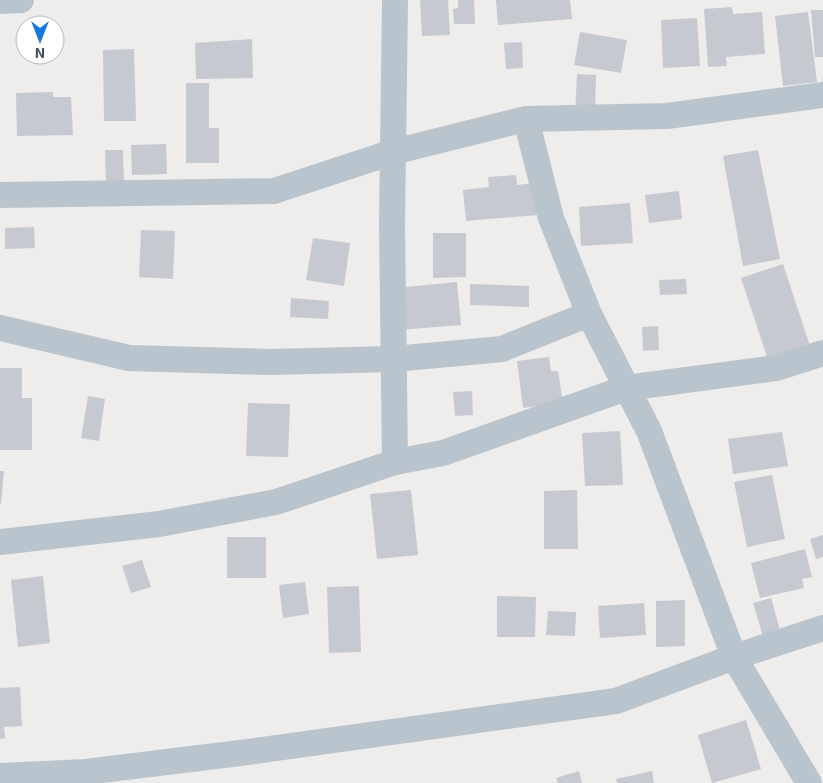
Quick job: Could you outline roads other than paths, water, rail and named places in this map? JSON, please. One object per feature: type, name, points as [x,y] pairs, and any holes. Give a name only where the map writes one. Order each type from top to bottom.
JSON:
[{"type":"street","points":[[0,1],[21,0]]},
{"type":"street","points":[[395,462],[393,152],[396,0]]},
{"type":"street","points":[[0,195],[274,190],[393,152],[526,119],[667,116],[823,95]]},
{"type":"street","points":[[526,119],[551,218],[589,314],[649,431],[734,657],[809,783]]},
{"type":"street","points":[[0,328],[129,358],[269,362],[394,359],[502,349],[589,314]]},
{"type":"street","points":[[0,542],[159,524],[276,502],[395,462],[443,453],[626,388],[776,368],[823,353]]},
{"type":"street","points":[[0,776],[86,772],[201,758],[616,701],[734,657],[823,628]]}]
